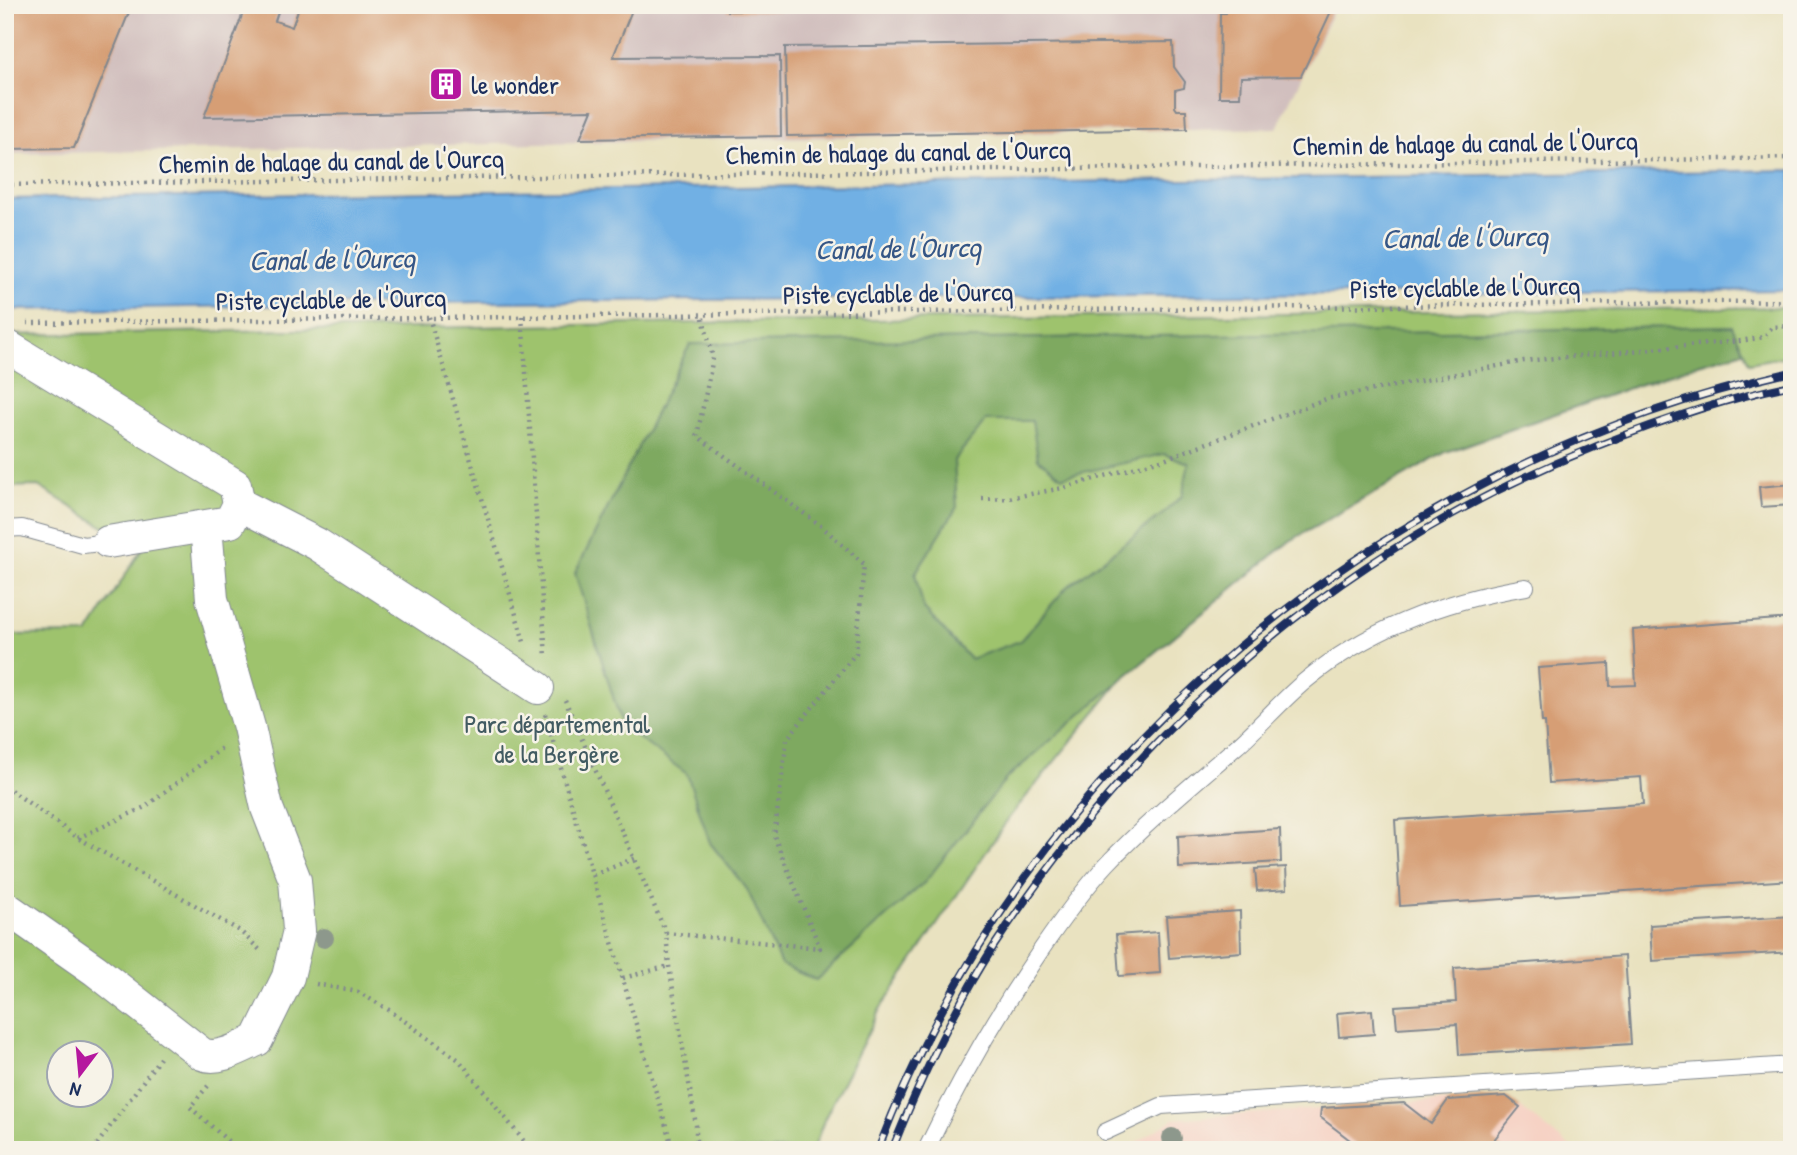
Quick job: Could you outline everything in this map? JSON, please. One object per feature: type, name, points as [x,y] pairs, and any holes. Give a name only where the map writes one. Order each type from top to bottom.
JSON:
[{"type":"street","points":[[12,334],[235,485],[239,504],[230,522],[127,535]]},
{"type":"street","points":[[239,504],[317,544],[550,682]]},
{"type":"street","points":[[5,907],[95,970],[206,1056],[224,1054],[257,1040],[288,977],[299,930],[295,880],[267,808],[249,727],[212,599],[206,526]]},
{"type":"lane","points":[[5,529],[22,528],[83,545],[127,535]]},
{"type":"lane","points":[[926,1150],[977,1051],[1012,992],[1045,944],[1077,899],[1107,864],[1158,814],[1257,729],[1274,709],[1305,682],[1357,645],[1435,609],[1493,592],[1526,587]]},
{"type":"lane","points":[[1105,1132],[1161,1106],[1792,1065]]},
{"type":"path","name":"Chemin de halage du canal de l'Ourcq","points":[[5,185],[1792,158]]},
{"type":"path","name":"Piste cyclable de l'Ourcq","points":[[12,334],[522,316],[1792,302]]},
{"type":"path","points":[[666,933],[820,948],[774,836],[787,739],[856,653],[864,564],[820,525],[697,436],[713,358],[702,314]]},
{"type":"path","points":[[522,316],[550,682],[635,858],[666,933],[669,966],[696,1125],[696,1150]]},
{"type":"path","points":[[982,499],[1009,498],[1063,488],[1164,459],[1326,399],[1524,361],[1740,341],[1764,337],[1772,327],[1792,326]]},
{"type":"path","points":[[78,838],[145,807],[249,727]]},
{"type":"path","points":[[5,786],[78,838],[240,931],[288,977],[358,992],[389,1010],[459,1060],[531,1150]]},
{"type":"path","points":[[593,875],[635,858]]},
{"type":"path","points":[[669,966],[623,978],[673,1150]]},
{"type":"path","points":[[93,1150],[178,1035]]},
{"type":"path","points":[[236,1049],[190,1107],[238,1150]]},
{"type":"shaded area","points":[[5,5],[1336,5],[1277,128],[5,154]]},
{"type":"shaded area","points":[[1506,1096],[1574,1150],[1140,1150],[1134,1144],[1174,1119]]},
{"type":"green space","name":"Parc départemental de la Bergère","points":[[1792,307],[1792,355],[1749,363],[1744,351],[1698,364],[1446,452],[1290,541],[1121,680],[1011,815],[880,1009],[825,1118],[813,1150],[5,1150],[5,635],[88,634],[141,550],[38,486],[5,487],[5,335]]},
{"type":"green space","points":[[1732,326],[1744,351],[1698,364],[1446,452],[1290,541],[1007,778],[925,882],[816,980],[781,965],[747,889],[710,843],[687,774],[622,726],[575,573],[690,344]],"holes":[[[986,421],[1032,421],[1038,459],[1062,477],[1164,454],[1189,463],[1182,496],[1159,517],[1066,588],[1020,641],[970,659],[924,609],[915,574],[957,507],[954,460]]]},
{"type":"water","name":"Canal de l'Ourcq","points":[[1792,170],[1792,290],[487,302],[5,310],[5,199]]},
{"type":"building","points":[[5,5],[132,5],[74,148],[5,149]]},
{"type":"building","name":"le wonder","points":[[246,5],[280,6],[275,21],[292,27],[300,5],[634,5],[613,57],[780,56],[781,136],[580,139],[592,110],[204,117]]},
{"type":"building","points":[[727,5],[781,5],[781,11],[727,11]]},
{"type":"building","points":[[1226,5],[1334,5],[1301,76],[1241,77],[1240,97],[1219,97],[1220,13],[1226,13]]},
{"type":"building","points":[[1173,42],[1174,67],[1185,82],[1184,88],[1175,90],[1175,107],[1177,110],[1186,110],[1187,129],[787,136],[785,47]]},
{"type":"building","points":[[1792,484],[1792,505],[1761,507],[1759,487]]},
{"type":"building","points":[[1792,618],[1792,880],[1400,906],[1395,820],[1643,804],[1641,777],[1549,783],[1538,668],[1609,663],[1610,686],[1636,685],[1633,630]]},
{"type":"building","points":[[1280,829],[1281,862],[1179,868],[1178,836]]},
{"type":"building","points":[[1286,867],[1287,889],[1257,891],[1255,869]]},
{"type":"building","points":[[1240,911],[1241,952],[1169,958],[1166,916]]},
{"type":"building","points":[[1792,916],[1792,952],[1652,961],[1650,925]]},
{"type":"building","points":[[1158,932],[1160,973],[1119,976],[1116,935]]},
{"type":"building","points":[[1625,956],[1631,1044],[1459,1055],[1457,1024],[1397,1028],[1395,1006],[1456,1002],[1454,968]]},
{"type":"building","points":[[1372,1010],[1374,1034],[1339,1037],[1337,1013]]},
{"type":"building","points":[[1506,1096],[1520,1107],[1493,1141],[1504,1150],[1363,1150],[1320,1117],[1321,1108],[1404,1103],[1431,1124],[1448,1100]]},
{"type":"railway","points":[[878,1150],[943,1008],[1026,876],[1125,755],[1238,648],[1363,554],[1498,476],[1642,415],[1792,372]]},
{"type":"railway","points":[[892,1150],[951,1020],[994,946],[1052,864],[1115,787],[1184,715],[1257,649],[1335,588],[1418,534],[1505,487],[1597,446],[1669,419],[1743,396],[1792,385]]},
{"type":"place","name":"le wonder","points":[[446,84]]}]
